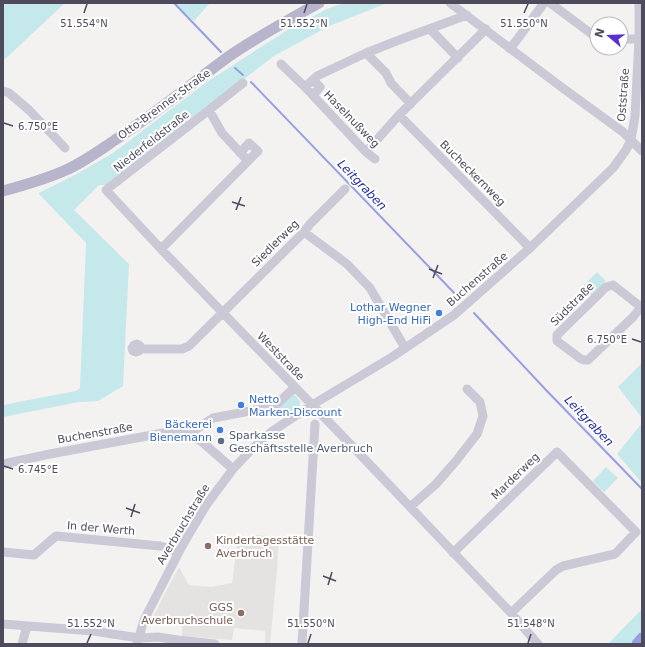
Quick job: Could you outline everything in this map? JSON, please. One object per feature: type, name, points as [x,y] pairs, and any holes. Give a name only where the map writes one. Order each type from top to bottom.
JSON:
[{"type":"main road","name":"Otto-Brenner-Straße","points":[[3,191],[43,180],[68,169],[94,154],[138,125],[257,38],[319,3]]},
{"type":"main road","points":[[3,184],[16,187]]},
{"type":"street","points":[[450,3],[623,132],[642,151]]},
{"type":"street","points":[[510,49],[544,3]]},
{"type":"street","points":[[550,3],[589,32]]},
{"type":"street","name":"Oststraße","points":[[631,140],[635,116],[639,39],[639,3]]},
{"type":"street","points":[[305,87],[317,76],[366,53],[467,15]]},
{"type":"street","points":[[430,29],[458,58]]},
{"type":"street","points":[[366,152],[399,116],[486,30]]},
{"type":"street","points":[[629,39],[639,39]]},
{"type":"street","points":[[366,53],[386,73],[391,83],[411,104]]},
{"type":"street","name":"Haselnußweg","points":[[281,64],[313,95],[366,152],[375,159]]},
{"type":"street","name":"Haselnußweg","points":[[313,80],[320,87],[313,95]]},
{"type":"street","name":"Niederfeldstraße","points":[[106,190],[243,83]]},
{"type":"street","points":[[3,91],[9,92],[29,110],[65,148]]},
{"type":"street","points":[[210,110],[222,133],[248,161]]},
{"type":"street","name":"Bucheckernweg","points":[[399,116],[530,248]]},
{"type":"street","name":"Buchenstraße","points":[[312,405],[392,357],[454,315],[530,248],[612,168],[626,150],[631,140]]},
{"type":"street","points":[[161,249],[258,152],[249,143],[240,152]]},
{"type":"street","name":"Weststraße","points":[[106,190],[161,249],[354,448],[511,613],[538,644]]},
{"type":"street","name":"Siedlerweg","points":[[140,349],[182,349],[189,346],[345,190]]},
{"type":"street","points":[[304,232],[347,264],[370,288],[405,348]]},
{"type":"street","name":"Südstraße","points":[[613,285],[641,307],[633,317],[588,360],[581,359],[557,341],[557,335],[606,287],[613,285]]},
{"type":"street","points":[[192,436],[195,430],[213,418],[271,408],[295,387]]},
{"type":"street","points":[[410,507],[436,484],[477,434],[483,416],[480,402],[467,388]]},
{"type":"street","name":"Averbruchstraße","points":[[138,641],[144,620],[178,553],[207,504],[233,469],[252,449],[271,432],[312,405]]},
{"type":"street","points":[[302,644],[308,478],[315,424]]},
{"type":"street","name":"Buchenstraße","points":[[3,464],[174,431],[192,436],[201,441],[233,469]]},
{"type":"street","name":"Marderweg","points":[[453,553],[556,452],[636,532],[615,554],[563,566],[556,570],[511,613]]},
{"type":"street","name":"In der Werth","points":[[3,552],[34,555],[56,536],[160,546],[178,553]]},
{"type":"street","points":[[3,624],[93,631],[138,641],[158,637],[215,644]]},
{"type":"street","points":[[22,644],[27,626]]},
{"type":"shaded area","points":[[3,3],[65,3],[3,61]]},
{"type":"shaded area","points":[[173,3],[210,3],[194,21]]},
{"type":"shaded area","points":[[344,3],[387,3],[327,27],[274,56],[106,185],[99,185],[74,210],[129,264],[123,386],[98,401],[79,402],[3,417],[3,405],[76,391],[80,388],[86,243],[39,193],[75,175],[113,153],[207,82],[289,29],[327,9]]},
{"type":"shaded area","points":[[597,272],[606,281],[591,296],[582,287]]},
{"type":"shaded area","points":[[642,363],[642,418],[618,387]]},
{"type":"shaded area","points":[[293,393],[300,401],[300,406],[282,418],[276,408]]},
{"type":"shaded area","points":[[642,423],[642,483],[617,454]]},
{"type":"shaded area","points":[[606,467],[618,478],[604,492],[593,481]]},
{"type":"shaded area","points":[[257,535],[279,537],[270,644],[265,643],[265,631],[234,628],[232,640],[182,636],[182,624],[151,622],[179,567],[189,585],[211,587],[232,583],[238,538]]},
{"type":"shaded area","points":[[642,609],[642,644],[608,644]]},
{"type":"waterway","name":"Leitgraben","points":[[174,3],[221,52]]},
{"type":"waterway","name":"Leitgraben","points":[[235,68],[243,75]]},
{"type":"waterway","name":"Leitgraben","points":[[251,82],[460,299]]},
{"type":"waterway","name":"Leitgraben","points":[[474,313],[642,489]]},
{"type":"waterway","points":[[637,644],[642,638]]},
{"type":"place","name":"Lothar Wegner High-End HiFi","points":[[439,313]]},
{"type":"place","name":"Netto Marken-Discount","points":[[241,405]]},
{"type":"place","name":"Bäckerei Bienemann","points":[[220,430]]},
{"type":"place","name":"Sparkasse Geschäftsstelle Averbruch","points":[[221,441]]},
{"type":"place","name":"Kindertagesstätte Averbruch","points":[[208,546]]},
{"type":"place","name":"GGS Averbruchschule","points":[[241,613]]}]
